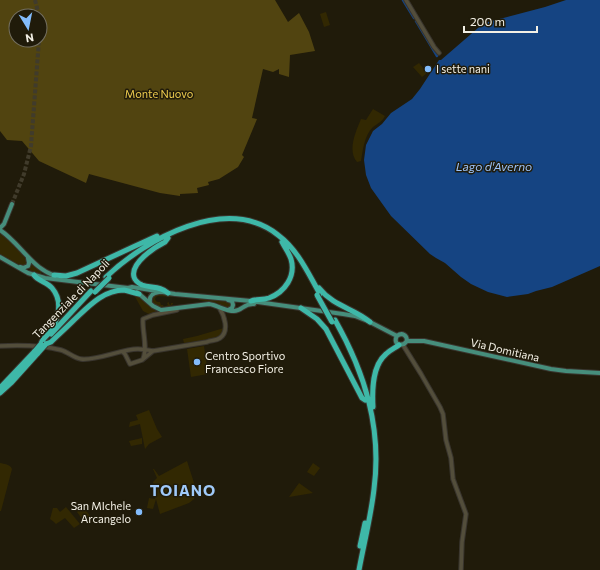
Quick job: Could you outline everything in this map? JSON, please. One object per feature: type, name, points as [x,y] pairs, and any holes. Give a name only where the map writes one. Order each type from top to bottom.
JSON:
[{"type":"highway","name":"Tangenziale di Napoli","points":[[0,388],[107,277],[166,237],[187,227],[210,221],[230,219],[248,220],[268,228],[279,235],[292,248],[319,295]]},
{"type":"highway","name":"Tangenziale di Napoli","points":[[166,237],[208,224],[224,222],[237,222],[262,228],[282,242],[293,254],[312,280],[319,295]]},
{"type":"highway","points":[[54,275],[66,276],[77,273],[156,236],[166,237],[165,242],[139,261],[133,272],[134,279],[139,283],[165,290],[168,293]]},
{"type":"highway","points":[[251,301],[271,297],[282,290],[289,281],[292,272],[292,264],[290,256],[282,242]]},
{"type":"highway","points":[[36,275],[36,277],[47,283],[52,288],[56,293],[59,303],[56,321],[41,342],[44,344],[51,342],[92,303],[101,297],[122,290],[139,294]]},
{"type":"highway","points":[[312,280],[328,297],[370,322]]},
{"type":"highway","points":[[319,295],[348,345],[358,367],[368,395],[372,416],[375,443],[375,483],[359,570]]},
{"type":"highway","points":[[301,308],[317,319],[326,329],[362,398],[365,400]]},
{"type":"highway","points":[[334,321],[354,366],[365,400],[372,439],[372,478],[368,510],[356,570]]},
{"type":"highway","points":[[372,416],[372,388],[375,373],[384,355],[401,345]]},
{"type":"highway","name":"Tangenziale di Napoli","points":[[0,393],[11,383],[36,352]]},
{"type":"main road","points":[[12,204],[4,224],[0,229],[38,267],[54,275],[75,281]]},
{"type":"main road","points":[[4,224],[4,229],[8,236]]},
{"type":"main road","points":[[18,267],[27,267],[29,263],[28,256]]},
{"type":"main road","points":[[0,257],[20,268],[44,278],[128,288],[134,290],[155,308],[161,310],[209,304],[228,310],[237,311],[248,304],[259,303]]},
{"type":"main road","points":[[36,275],[42,275],[44,271]]},
{"type":"main road","points":[[128,288],[132,287],[168,293],[228,298],[349,315],[370,322],[397,336],[404,334],[407,341],[401,345],[397,343],[397,336]]},
{"type":"main road","points":[[150,303],[149,298],[151,295],[161,292]]},
{"type":"main road","points":[[226,299],[233,303],[232,308],[228,310]]},
{"type":"main road","name":"Via Domitiana","points":[[407,341],[424,341],[551,369],[600,373]]},
{"type":"street","points":[[406,0],[439,53]]},
{"type":"street","points":[[143,359],[145,349],[143,319],[186,307]]},
{"type":"street","points":[[0,346],[23,345],[40,347],[64,351],[80,359],[94,358],[129,350],[145,349],[153,351],[207,342],[221,337],[226,329],[224,315],[220,307]]},
{"type":"street","points":[[401,345],[421,374],[442,410],[446,440],[451,458],[453,479],[466,514],[462,542],[461,570]]},
{"type":"street","points":[[140,349],[143,352],[143,359]]},
{"type":"street","points":[[126,355],[126,352],[129,350]]},
{"type":"street","points":[[121,352],[126,355],[130,364],[143,359],[153,351]]},
{"type":"shaded area","points":[[326,12],[330,25],[324,27],[320,14]]},
{"type":"shaded area","points":[[419,63],[427,73],[422,77],[413,67]]},
{"type":"shaded area","points":[[373,109],[385,116],[370,131],[364,143],[361,161],[357,162],[353,152],[353,141],[361,119],[366,120]]},
{"type":"shaded area","points":[[0,232],[10,240],[28,261],[27,265],[23,267],[0,255]]},
{"type":"shaded area","points":[[31,265],[34,265],[41,271],[41,274],[35,274],[32,272],[29,268]]},
{"type":"shaded area","points":[[158,294],[172,295],[172,297],[156,297],[156,301],[160,302],[164,307],[168,305],[167,303],[169,302],[171,305],[171,303],[173,304],[168,308],[164,308],[152,303],[151,297]]},
{"type":"shaded area","points":[[134,295],[143,300],[156,311],[156,313],[149,314],[143,311]]},
{"type":"shaded area","points":[[199,298],[227,301],[230,302],[231,307],[228,308],[217,303],[199,300]]},
{"type":"shaded area","points":[[224,328],[220,336],[217,338],[184,343],[183,339]]},
{"type":"shaded area","name":"Centro Sportivo Francesco Fiore","points":[[204,346],[208,374],[191,377],[187,349]]},
{"type":"shaded area","points":[[149,410],[162,437],[149,444],[145,449],[140,424],[129,427],[130,422],[138,420],[136,415]]},
{"type":"shaded area","points":[[142,438],[142,444],[131,446],[129,441]]},
{"type":"shaded area","points":[[187,461],[196,489],[194,499],[189,503],[160,514],[156,499],[153,509],[147,508],[149,498],[155,499],[153,482],[157,478],[153,469],[159,476]]},
{"type":"shaded area","points":[[0,463],[8,465],[12,469],[1,511],[0,511]]},
{"type":"shaded area","points":[[313,463],[320,468],[314,476],[307,472]]},
{"type":"shaded area","points":[[299,483],[313,493],[289,497]]},
{"type":"shaded area","points":[[66,507],[80,524],[74,528],[65,518],[56,524],[50,519],[53,508],[57,508],[60,512]]},
{"type":"shaded area","points":[[83,507],[92,518],[85,523],[77,512]]},
{"type":"green space","name":"Monte Nuovo","points":[[0,0],[275,0],[288,22],[299,13],[309,32],[315,51],[290,55],[289,77],[279,74],[279,69],[273,72],[263,69],[252,118],[257,119],[242,155],[244,157],[238,167],[219,179],[208,182],[209,185],[197,188],[198,193],[180,194],[180,196],[160,193],[89,174],[86,183],[39,161],[22,141],[7,140],[0,131]]},
{"type":"water","name":"Lago d'Averno","points":[[566,0],[600,0],[600,266],[552,287],[528,294],[507,297],[488,292],[471,284],[445,263],[430,254],[391,216],[371,188],[366,175],[364,160],[366,145],[373,131],[382,124],[391,113],[412,99],[439,60],[441,60],[478,28],[488,22]]},
{"type":"waterway","points":[[403,0],[414,18]]},
{"type":"waterway","points":[[416,21],[437,56]]},
{"type":"tunnel","points":[[35,0],[37,8]]},
{"type":"tunnel","points":[[12,204],[24,174],[31,146],[38,48]]},
{"type":"place","name":"I sette nani","points":[[428,69]]},
{"type":"place","name":"Centro Sportivo Francesco Fiore","points":[[197,362]]},
{"type":"place","name":"San MIchele Arcangelo","points":[[139,512]]},
{"type":"district","name":"TOIANO","points":[[183,491]]}]
